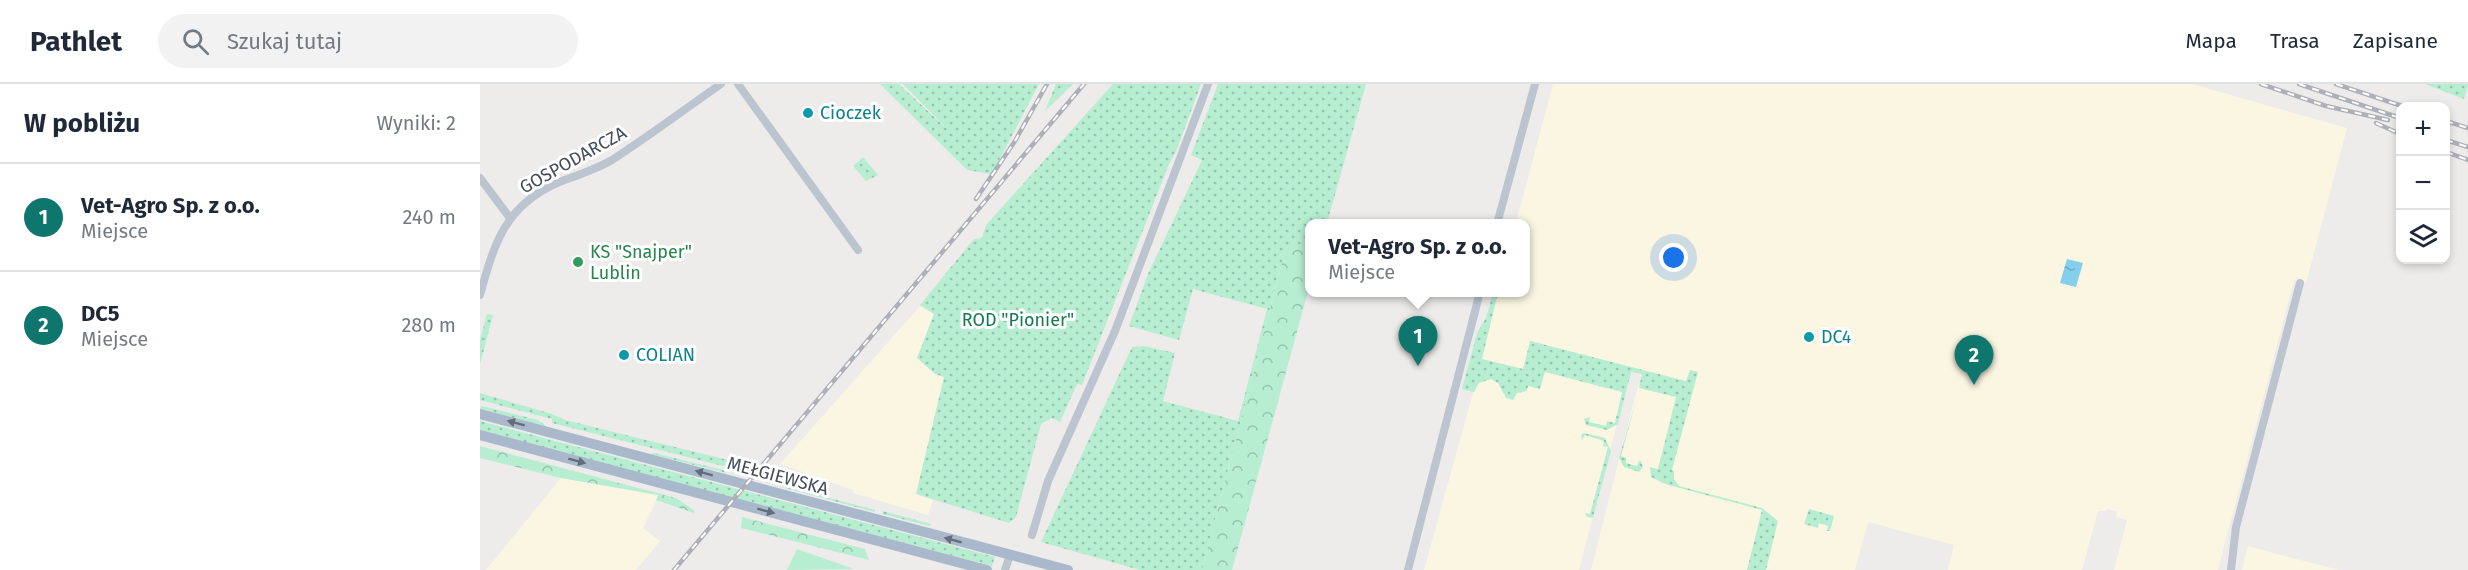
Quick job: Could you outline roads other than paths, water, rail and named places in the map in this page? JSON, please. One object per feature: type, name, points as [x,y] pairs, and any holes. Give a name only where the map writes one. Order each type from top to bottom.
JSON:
[{"type":"main road","name":"MEŁGIEWSKA","points":[[480,414],[1010,555],[1035,566],[1068,570]]},
{"type":"main road","name":"MEŁGIEWSKA","points":[[480,435],[987,570]]},
{"type":"street","name":"GOSPODARCZA","points":[[480,295],[491,254],[502,228],[522,206],[548,188],[611,160],[721,84]]},
{"type":"street","points":[[738,84],[858,249]]},
{"type":"street","points":[[1032,535],[1048,481],[1115,331],[1208,84]]},
{"type":"street","points":[[1498,219],[1535,84]]},
{"type":"street","points":[[480,178],[510,218]]},
{"type":"street","points":[[2231,570],[2236,527],[2300,283]]},
{"type":"street","points":[[1408,570],[1479,297]]},
{"type":"street","points":[[1005,570],[1010,555]]},
{"type":"water","points":[[2067,259],[2083,263],[2076,287],[2060,283]]},
{"type":"railway","points":[[976,199],[1015,141],[1047,84]]},
{"type":"railway","points":[[674,570],[1084,84]]},
{"type":"railway","points":[[2261,84],[2326,106],[2388,120]]},
{"type":"railway","points":[[2299,84],[2396,117]]},
{"type":"railway","points":[[2336,84],[2396,104]]},
{"type":"railway","points":[[2450,122],[2468,128]]},
{"type":"railway","points":[[2376,123],[2396,132]]},
{"type":"railway","points":[[2450,141],[2468,147]]},
{"type":"railway","points":[[2450,153],[2468,160]]},
{"type":"place","name":"Cioczek","points":[[808,113]]},
{"type":"place","name":"KS \"Snajper\" Lublin","points":[[578,262]]},
{"type":"place","name":"DC4","points":[[1809,337]]},
{"type":"place","name":"COLIAN","points":[[624,355]]},
{"type":"place","name":"Vet-Agro Sp. z o.o.","points":[[1418,366]]},
{"type":"place","name":"DC5","points":[[1974,385]]},
{"type":"park label","name":"ROD \"Pionier\"","points":[[1018,320]]}]
